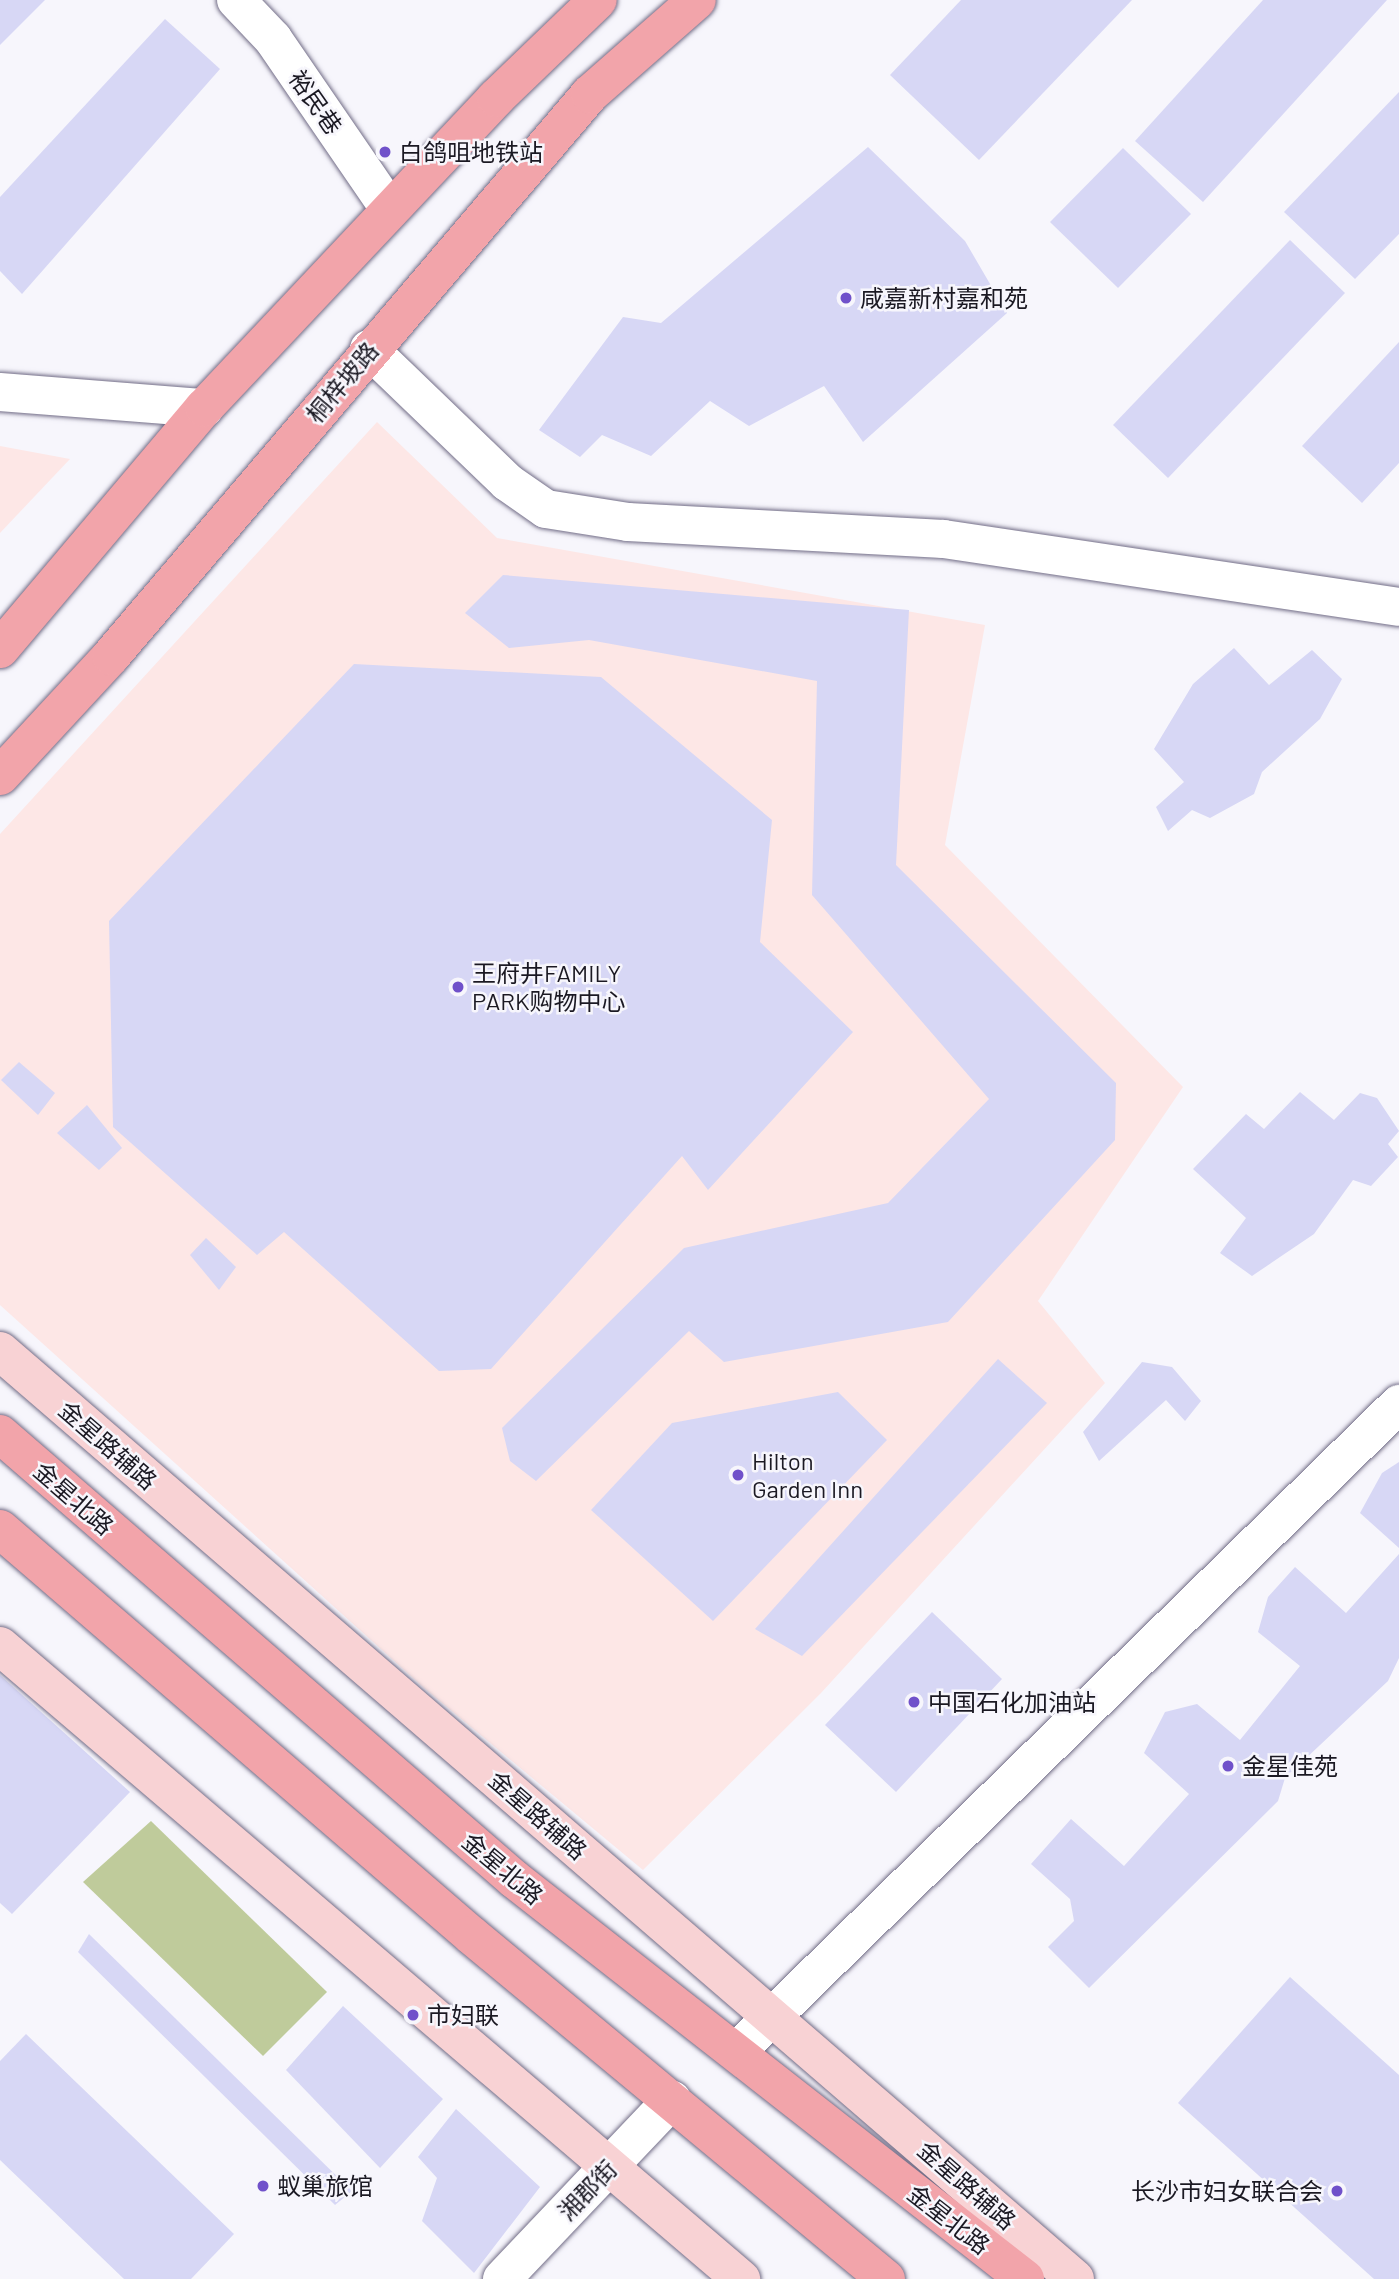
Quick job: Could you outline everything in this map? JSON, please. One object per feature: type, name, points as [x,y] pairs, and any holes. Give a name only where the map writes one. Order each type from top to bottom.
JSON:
[{"type":"main road","points":[[0,649],[204,408],[390,210],[598,0]]},
{"type":"main road","name":"桐梓坡路","points":[[0,776],[111,656],[369,349],[590,94],[697,0]]},
{"type":"main road","name":"金星北路","points":[[0,1434],[514,1879],[1025,2279]]},
{"type":"main road","points":[[0,1529],[886,2279]]},
{"type":"street","name":"裕民巷","points":[[236,0],[273,39],[390,210]]},
{"type":"street","points":[[369,349],[508,482],[546,509],[628,522],[944,540],[1399,607]]},
{"type":"street","points":[[0,391],[204,408]]},
{"type":"street","name":"金星路辅路","points":[[0,1351],[1075,2279]]},
{"type":"street","points":[[737,2051],[1399,1404]]},
{"type":"street","points":[[0,1646],[741,2279]]},
{"type":"street","name":"湘郡街","points":[[502,2279],[672,2100]]},
{"type":"shaded area","name":"王府井FAMILY PARK购物中心","points":[[377,422],[497,538],[985,625],[945,845],[1183,1087],[1038,1301],[1105,1383],[821,1693],[643,1870],[424,1688],[0,1305],[0,834]]},
{"type":"shaded area","points":[[0,446],[70,459],[0,533]]},
{"type":"green space","points":[[151,1821],[327,1992],[263,2056],[83,1882]]},
{"type":"building","points":[[0,0],[45,0],[0,45]]},
{"type":"building","points":[[961,0],[1132,0],[979,160],[890,75]]},
{"type":"building","points":[[1263,0],[1387,0],[1203,202],[1135,141]]},
{"type":"building","points":[[165,19],[220,69],[22,294],[0,271],[0,197]]},
{"type":"building","points":[[1399,92],[1399,234],[1355,279],[1284,212]]},
{"type":"building","name":"咸嘉新村嘉和苑","points":[[868,147],[965,241],[1007,313],[863,442],[824,386],[749,426],[710,401],[651,456],[602,435],[580,457],[539,430],[623,317],[661,323]]},
{"type":"building","points":[[1123,148],[1191,214],[1118,288],[1050,222]]},
{"type":"building","points":[[1290,240],[1345,293],[1168,478],[1113,425]]},
{"type":"building","points":[[1399,342],[1399,463],[1362,503],[1302,446]]},
{"type":"building","points":[[503,575],[909,610],[896,865],[1116,1083],[1115,1140],[948,1322],[724,1362],[689,1331],[536,1481],[510,1461],[502,1428],[684,1248],[888,1203],[989,1099],[812,895],[817,681],[589,640],[509,648],[465,613]]},
{"type":"building","points":[[1234,648],[1269,685],[1312,650],[1342,679],[1320,719],[1262,772],[1254,794],[1210,818],[1192,810],[1168,831],[1156,807],[1184,782],[1154,749],[1193,684]]},
{"type":"building","name":"王府井FAMILY PARK购物中心","points":[[354,664],[601,677],[772,820],[760,942],[853,1032],[708,1190],[682,1156],[491,1369],[439,1371],[284,1232],[257,1255],[113,1127],[109,921]]},
{"type":"building","points":[[19,1062],[55,1093],[38,1115],[1,1080]]},
{"type":"building","points":[[1300,1092],[1334,1120],[1360,1093],[1377,1098],[1399,1131],[1388,1144],[1398,1157],[1371,1186],[1353,1180],[1314,1234],[1252,1276],[1220,1253],[1246,1218],[1193,1169],[1246,1114],[1264,1129]]},
{"type":"building","points":[[87,1105],[122,1148],[99,1170],[57,1133]]},
{"type":"building","points":[[206,1238],[236,1267],[219,1290],[190,1255]]},
{"type":"building","points":[[998,1359],[1047,1403],[802,1656],[755,1629]]},
{"type":"building","points":[[1142,1362],[1172,1367],[1201,1401],[1185,1421],[1166,1400],[1099,1461],[1083,1432]]},
{"type":"building","name":"Hilton Garden Inn","points":[[838,1392],[887,1440],[713,1621],[591,1510],[672,1423]]},
{"type":"building","points":[[1399,1462],[1399,1548],[1360,1513],[1382,1473]]},
{"type":"building","name":"金星佳苑","points":[[1399,1554],[1399,1658],[1388,1681],[1285,1778],[1278,1801],[1089,1988],[1048,1947],[1074,1921],[1070,1899],[1031,1864],[1071,1819],[1124,1866],[1189,1794],[1144,1753],[1165,1712],[1197,1704],[1240,1740],[1300,1666],[1258,1632],[1268,1597],[1295,1567],[1346,1613]]},
{"type":"building","name":"中国石化加油站","points":[[932,1612],[1002,1679],[896,1792],[825,1725]]},
{"type":"building","points":[[0,1675],[130,1792],[12,1914],[0,1903]]},
{"type":"building","points":[[89,1934],[352,2191],[335,2205],[78,1952]]},
{"type":"building","name":"长沙市妇女联合会","points":[[1290,1977],[1399,2075],[1399,2279],[1374,2279],[1178,2103]]},
{"type":"building","points":[[343,2006],[443,2099],[380,2168],[286,2070]]},
{"type":"building","points":[[26,2034],[234,2234],[191,2279],[124,2279],[0,2160],[0,2061]]},
{"type":"building","points":[[456,2109],[540,2187],[474,2273],[422,2221],[437,2178],[418,2157]]},
{"type":"place","name":"白鸽咀地铁站","points":[[385,152]]},
{"type":"place","name":"咸嘉新村嘉和苑","points":[[846,298]]},
{"type":"place","name":"王府井FAMILY PARK购物中心","points":[[458,987]]},
{"type":"place","name":"Hilton Garden Inn","points":[[738,1475]]},
{"type":"place","name":"中国石化加油站","points":[[914,1702]]},
{"type":"place","name":"金星佳苑","points":[[1228,1766]]},
{"type":"place","name":"市妇联","points":[[413,2015]]},
{"type":"place","name":"蚁巢旅馆","points":[[263,2186]]},
{"type":"place","name":"长沙市妇女联合会","points":[[1337,2191]]}]
